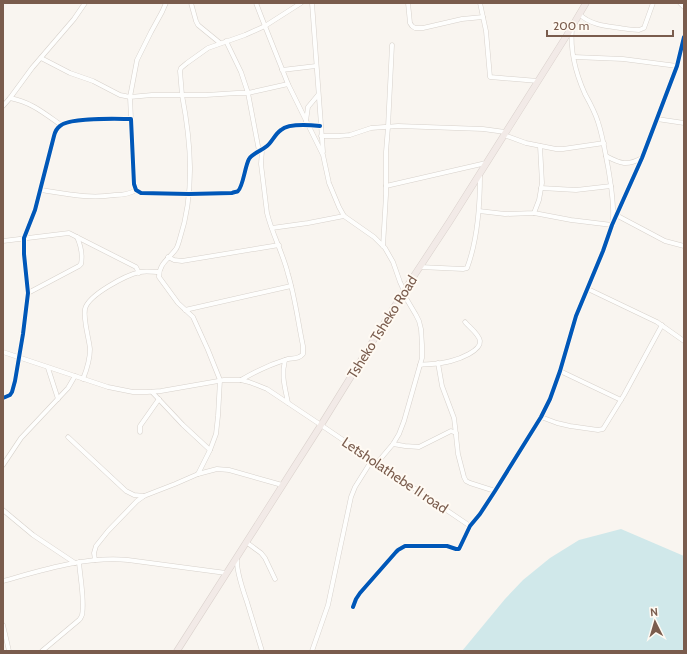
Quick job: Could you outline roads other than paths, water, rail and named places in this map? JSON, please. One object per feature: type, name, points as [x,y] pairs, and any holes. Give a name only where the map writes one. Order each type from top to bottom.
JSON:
[{"type":"highway","name":"Tsheko Tsheko Road","points":[[177,651],[586,3]]},
{"type":"street","points":[[3,106],[24,78],[74,19],[85,3]]},
{"type":"street","points":[[166,3],[137,60],[130,97],[134,184],[136,190],[141,193],[189,194],[237,192],[241,186],[249,158],[268,146],[280,130],[306,123],[320,126]]},
{"type":"street","points":[[191,3],[198,25],[220,43]]},
{"type":"street","points":[[256,3],[288,84],[323,155]]},
{"type":"street","points":[[198,474],[216,434],[218,424],[220,380],[195,321],[178,303],[159,277],[159,272],[180,239],[189,194],[190,164],[186,121],[179,74],[181,68],[208,48],[265,26],[301,3]]},
{"type":"street","points":[[312,3],[320,126],[323,155],[329,184],[344,216],[374,237],[383,246],[393,262],[404,292],[416,315],[421,329],[422,358],[404,421],[393,444],[378,463]]},
{"type":"street","points":[[408,3],[410,23],[415,28],[423,28],[462,18],[483,17]]},
{"type":"street","points":[[480,3],[486,31],[490,77],[538,81]]},
{"type":"street","points":[[580,14],[593,23],[603,26],[639,30],[644,28],[653,3]]},
{"type":"street","points":[[680,3],[684,7]]},
{"type":"street","points":[[573,24],[571,40],[581,84],[599,123],[604,143],[614,207],[613,224]]},
{"type":"street","points":[[353,607],[360,593],[398,550],[405,546],[447,546],[458,549],[470,526],[495,491],[541,417],[550,399],[560,371],[576,316],[588,289],[616,215],[642,158],[677,66],[684,36]]},
{"type":"street","points":[[3,352],[108,387],[133,392],[161,391],[220,380],[241,380],[259,370],[285,360],[298,358],[303,354],[303,346],[289,274],[267,213],[261,164],[261,151],[248,93],[238,66],[226,41]]},
{"type":"street","points":[[383,246],[392,44]]},
{"type":"street","points":[[574,57],[623,59],[677,66]]},
{"type":"street","points":[[41,58],[70,73],[93,81],[120,95],[130,97],[152,95],[206,95],[237,92],[248,93],[288,84]]},
{"type":"street","points":[[282,70],[316,66]]},
{"type":"street","points":[[306,123],[308,107],[318,95]]},
{"type":"street","points":[[10,98],[26,102],[61,125]]},
{"type":"street","points":[[3,398],[10,395],[12,392],[20,357],[28,293],[24,238],[41,190],[55,133],[61,125],[70,122],[131,119]]},
{"type":"street","points":[[657,119],[684,123]]},
{"type":"street","points":[[321,136],[350,135],[371,128],[388,127],[483,129],[505,133],[526,143],[550,149],[563,149],[604,143]]},
{"type":"street","points":[[534,213],[541,188],[542,178],[540,146]]},
{"type":"street","points":[[606,156],[618,162],[624,163],[636,161],[642,158]]},
{"type":"street","points":[[386,186],[486,163]]},
{"type":"street","points":[[420,267],[466,268],[468,266],[479,211],[480,172]]},
{"type":"street","points":[[541,188],[576,190],[611,186]]},
{"type":"street","points":[[41,190],[94,197],[127,194],[136,190]]},
{"type":"street","points":[[479,211],[505,214],[534,213],[571,220],[613,224]]},
{"type":"street","points":[[616,215],[665,241],[684,246]]},
{"type":"street","points":[[272,228],[344,216]]},
{"type":"street","points":[[3,241],[67,232],[136,267],[139,273]]},
{"type":"street","points":[[28,293],[82,264],[81,246],[77,236]]},
{"type":"street","points":[[168,258],[182,262],[279,245]]},
{"type":"street","points":[[83,379],[89,364],[90,356],[85,311],[86,305],[105,288],[123,278],[139,273],[159,272]]},
{"type":"street","points":[[185,310],[291,286]]},
{"type":"street","points":[[588,289],[645,316],[684,341]]},
{"type":"street","points":[[420,365],[451,361],[477,349],[480,344],[479,338],[465,322]]},
{"type":"street","points":[[541,417],[570,426],[600,430],[604,427],[621,400],[662,326]]},
{"type":"street","points":[[285,360],[283,367],[283,379],[288,403]]},
{"type":"street","points":[[438,363],[442,386],[454,418],[458,454],[464,477],[466,481],[470,483],[495,491]]},
{"type":"street","points":[[48,368],[58,399]]},
{"type":"street","points":[[560,371],[621,400]]},
{"type":"street","points":[[3,465],[21,438],[70,386],[75,376]]},
{"type":"street","name":"Letsholathebe II road","points":[[241,380],[267,389],[470,526]]},
{"type":"street","points":[[152,392],[183,425],[210,450]]},
{"type":"street","points":[[140,432],[140,426],[159,399]]},
{"type":"street","points":[[393,444],[419,447],[448,432],[451,431],[456,433]]},
{"type":"street","points":[[68,437],[126,491],[134,495],[144,496]]},
{"type":"street","points":[[312,651],[328,605],[351,497],[355,487],[372,460]]},
{"type":"street","points":[[95,560],[95,549],[100,540],[137,501],[144,496],[198,474],[217,469],[230,470],[282,486]]},
{"type":"street","points":[[3,510],[33,535],[77,562]]},
{"type":"street","points":[[246,542],[261,553],[265,558],[275,579]]},
{"type":"street","points":[[238,556],[238,572],[262,651]]},
{"type":"street","points":[[3,580],[77,562],[121,559],[226,573]]},
{"type":"street","points":[[42,651],[81,617],[82,600],[77,562]]},
{"type":"street","points":[[3,625],[9,651]]},
{"type":"water","points":[[621,529],[684,556],[684,651],[462,651],[505,599],[523,580],[550,558],[579,540]]}]
